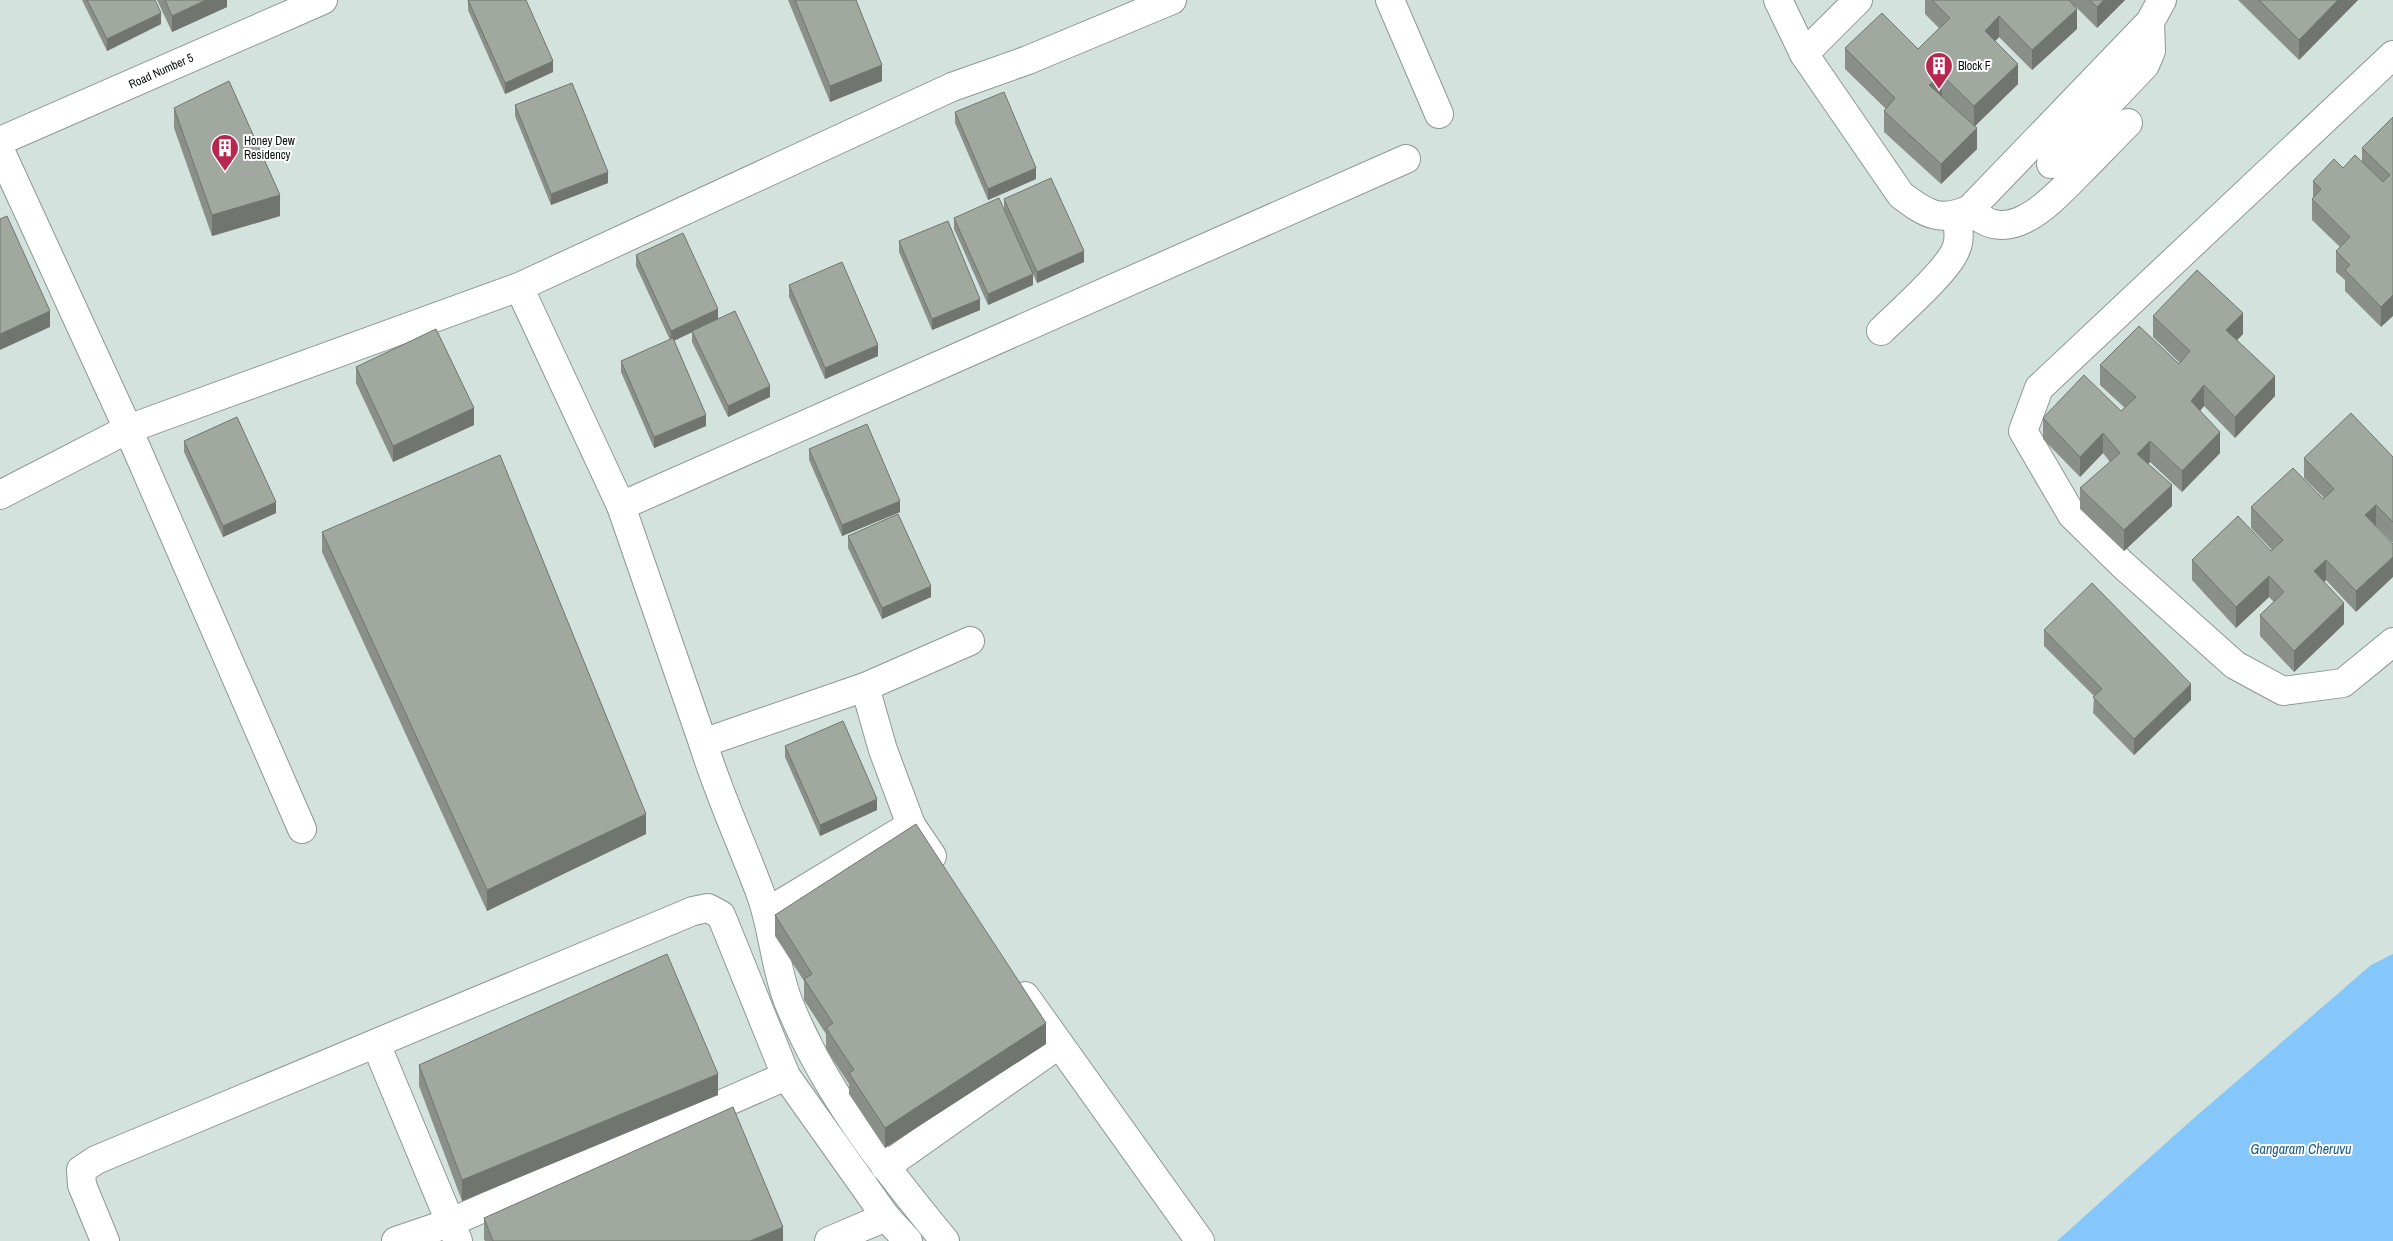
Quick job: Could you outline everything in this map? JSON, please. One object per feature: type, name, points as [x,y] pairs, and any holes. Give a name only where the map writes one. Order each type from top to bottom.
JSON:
[{"type":"street","name":"Road Number 5","points":[[0,141],[323,0]]},
{"type":"street","points":[[0,495],[128,429],[519,287],[952,88],[1028,60],[1172,0]]},
{"type":"street","points":[[1390,0],[1439,114]]},
{"type":"street","points":[[1778,0],[1804,54],[1901,195],[1918,208],[1943,217],[1963,212],[2156,11]]},
{"type":"street","points":[[1804,54],[1858,0]]},
{"type":"street","points":[[2051,164],[2145,65],[2151,51],[2156,11]]},
{"type":"street","points":[[2393,55],[2039,388],[2023,431],[2072,515],[2123,565],[2235,665],[2283,691],[2343,683],[2393,642]]},
{"type":"street","points":[[1963,212],[1988,223],[2006,225],[2039,211],[2128,123]]},
{"type":"street","points":[[0,150],[128,429],[302,829]]},
{"type":"street","points":[[621,506],[1406,159]]},
{"type":"street","points":[[1881,331],[1945,266],[1956,249],[1963,212]]},
{"type":"street","points":[[519,287],[621,506],[703,743],[767,912],[776,963],[788,1000],[816,1061],[848,1117],[945,1241]]},
{"type":"street","points":[[703,743],[865,687],[970,641]]},
{"type":"street","points":[[865,687],[883,750],[911,825],[948,880]]},
{"type":"street","points":[[767,912],[911,825]]},
{"type":"street","points":[[105,1241],[82,1185],[81,1170],[96,1160],[693,911],[708,908],[721,915],[786,1076],[886,1217],[908,1241]]},
{"type":"street","points":[[1014,978],[1058,1044],[1200,1241]]},
{"type":"street","points":[[376,1044],[454,1232]]},
{"type":"street","points":[[885,1166],[1058,1044]]},
{"type":"street","points":[[396,1241],[454,1232],[786,1076]]},
{"type":"street","points":[[829,1241],[886,1217]]},
{"type":"water","name":"Gangaram Cheruvu","points":[[2393,954],[2393,1241],[2057,1241],[2186,1125],[2371,965]]},
{"type":"building","points":[[87,0],[155,0],[161,13],[107,39]]},
{"type":"building","points":[[165,0],[206,0],[172,16]]},
{"type":"building","points":[[468,0],[526,0],[553,61],[505,83]]},
{"type":"building","points":[[795,0],[856,0],[882,65],[830,86]]},
{"type":"building","name":"Block F","points":[[1932,0],[2069,0],[2077,9],[2032,50],[1999,16],[1985,31],[2018,64],[1974,106],[1942,75],[1929,85],[1977,128],[1941,164],[1884,111],[1895,98],[1845,48],[1882,13],[1918,49],[1950,18]]},
{"type":"building","points":[[2090,0],[2104,0],[2097,7]]},
{"type":"building","points":[[2259,0],[2338,0],[2299,40]]},
{"type":"building","name":"Honey Dew Residency","points":[[229,81],[280,195],[212,215],[174,108]]},
{"type":"building","points":[[572,83],[608,172],[551,194],[515,105]]},
{"type":"building","points":[[1004,92],[1036,168],[988,189],[955,112]]},
{"type":"building","points":[[2393,117],[2393,295],[2381,307],[2345,270],[2350,265],[2336,251],[2350,237],[2312,199],[2321,189],[2313,181],[2334,159],[2343,168],[2355,155],[2383,182],[2390,175],[2362,148]]},
{"type":"building","points":[[1051,178],[1084,251],[1037,272],[1004,199]]},
{"type":"building","points":[[999,198],[1033,274],[988,294],[954,218]]},
{"type":"building","points":[[7,216],[50,311],[0,334],[0,219]]},
{"type":"building","points":[[948,221],[980,299],[932,319],[899,241]]},
{"type":"building","points":[[683,233],[718,309],[671,331],[636,255]]},
{"type":"building","points":[[842,262],[878,345],[825,368],[789,285]]},
{"type":"building","points":[[2197,270],[2243,313],[2226,330],[2275,376],[2235,417],[2204,385],[2191,401],[2220,432],[2182,471],[2150,441],[2137,454],[2172,485],[2124,530],[2080,488],[2120,453],[2103,433],[2080,457],[2043,418],[2084,375],[2121,411],[2136,397],[2100,365],[2139,326],[2179,364],[2190,351],[2153,316]]},
{"type":"building","points":[[735,311],[770,386],[728,406],[692,331]]},
{"type":"building","points":[[436,329],[474,408],[393,446],[356,367]]},
{"type":"building","points":[[673,338],[706,415],[654,437],[621,361]]},
{"type":"building","points":[[2351,413],[2393,457],[2393,522],[2376,505],[2365,515],[2393,544],[2393,557],[2356,591],[2326,560],[2314,571],[2344,603],[2294,651],[2260,615],[2284,592],[2269,576],[2236,607],[2192,560],[2238,516],[2271,551],[2283,540],[2251,507],[2293,468],[2323,499],[2334,489],[2304,458]]},
{"type":"building","points":[[237,417],[276,502],[223,526],[184,441]]},
{"type":"building","points":[[867,424],[900,501],[842,525],[809,449]]},
{"type":"building","points":[[500,455],[646,814],[487,890],[322,532]]},
{"type":"building","points":[[898,514],[931,586],[882,608],[848,536]]},
{"type":"building","points":[[2092,583],[2191,684],[2134,739],[2093,697],[2102,689],[2044,630]]},
{"type":"building","points":[[843,721],[877,799],[820,825],[785,746]]},
{"type":"building","points":[[916,824],[1046,1023],[885,1128],[849,1073],[854,1070],[826,1028],[833,1023],[804,979],[812,974],[775,915]]},
{"type":"building","points":[[667,954],[718,1074],[462,1180],[419,1065]]},
{"type":"building","points":[[733,1107],[783,1227],[750,1241],[493,1241],[484,1218]]},
{"type":"place","name":"Block F","points":[[1939,90]]},
{"type":"place","name":"Honey Dew Residency","points":[[225,172]]}]
